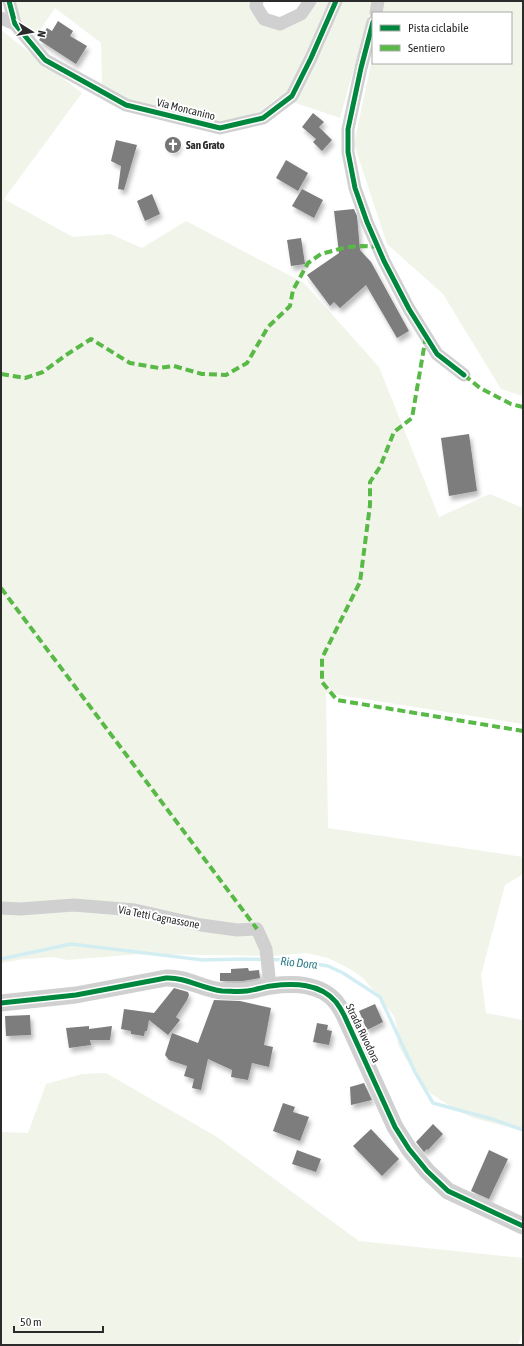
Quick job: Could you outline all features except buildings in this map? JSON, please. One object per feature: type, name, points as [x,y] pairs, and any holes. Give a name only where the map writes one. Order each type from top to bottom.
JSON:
[{"type":"street","points":[[9,1],[15,24]]},
{"type":"street","points":[[257,1],[256,6],[264,19],[280,24],[301,14],[310,1]]},
{"type":"street","name":"Via Moncanino","points":[[15,24],[45,60],[126,105],[220,128],[263,118],[292,96],[311,58],[336,1]]},
{"type":"street","points":[[376,12],[378,1]]},
{"type":"street","points":[[1,18],[15,24]]},
{"type":"street","points":[[372,26],[348,129],[348,152],[355,188],[366,222],[409,309],[437,354],[464,374]]},
{"type":"street","name":"Via Tetti Cagnassone","points":[[1,908],[20,909],[74,905],[135,910],[201,925],[237,930],[257,929],[266,948],[269,980]]},
{"type":"street","name":"Strada Rivodora","points":[[1,1003],[76,995],[166,978],[185,980],[200,987],[220,991],[246,991],[269,980],[313,986],[337,1002],[395,1127],[409,1149],[427,1171],[448,1191],[523,1226]]},
{"type":"shaded area","points":[[13,1],[253,1],[261,22],[301,17],[316,1],[373,1],[340,118],[278,97],[259,112],[222,124],[128,101],[102,84],[101,43],[55,8],[34,39],[19,22]]},
{"type":"shaded area","points":[[384,1],[523,1],[523,396],[501,389],[443,294],[387,244],[354,144],[372,59],[372,64],[512,64],[512,12],[382,12]]},
{"type":"shaded area","points":[[1,30],[82,93],[4,199],[73,237],[110,234],[142,248],[186,221],[304,283],[379,367],[439,517],[490,494],[523,508],[523,724],[326,693],[328,828],[523,857],[523,874],[505,885],[481,975],[486,1013],[523,1020],[523,1131],[473,1118],[453,1108],[430,1093],[418,1079],[398,1045],[397,1028],[394,1016],[364,979],[352,970],[328,958],[306,953],[272,956],[140,954],[67,960],[54,957],[24,959],[1,963]]},
{"type":"shaded area","points":[[106,1073],[217,1137],[359,1241],[523,1258],[523,1330],[518,1345],[1,1345],[1,1132],[28,1133],[46,1084],[82,1074]]},
{"type":"waterway","name":"Rio Dora","points":[[1,959],[71,944],[203,960],[291,960],[328,966],[343,973],[380,997],[415,1072],[433,1103],[492,1119],[523,1130]]},
{"type":"marked path","points":[[1,374],[25,378],[43,372],[91,339],[130,363],[159,368],[174,366],[202,374],[226,375],[247,363],[268,327],[290,306],[293,290],[308,263],[321,254],[347,247],[378,247]]},
{"type":"marked path","points":[[426,336],[412,418],[394,432],[380,467],[370,482],[370,505],[360,582],[322,658],[322,682],[337,700],[523,731]]},
{"type":"marked path","points":[[464,375],[480,388],[511,404],[523,407]]},
{"type":"marked path","points":[[1,588],[257,929]]},
{"type":"cycle path","points":[[9,1],[15,24],[45,60],[126,105],[220,128],[263,118],[292,96],[311,58],[336,1]]},
{"type":"cycle path","points":[[372,26],[348,129],[348,152],[355,188],[367,222],[384,261],[409,309],[437,354],[464,375]]},
{"type":"cycle path","points":[[1,1003],[76,995],[166,978],[180,979],[222,991],[247,991],[280,985],[306,986],[322,991],[336,1002],[344,1015],[395,1127],[409,1149],[427,1171],[448,1191],[523,1226]]},
{"type":"place","name":"San Grato","points":[[173,145]]}]
